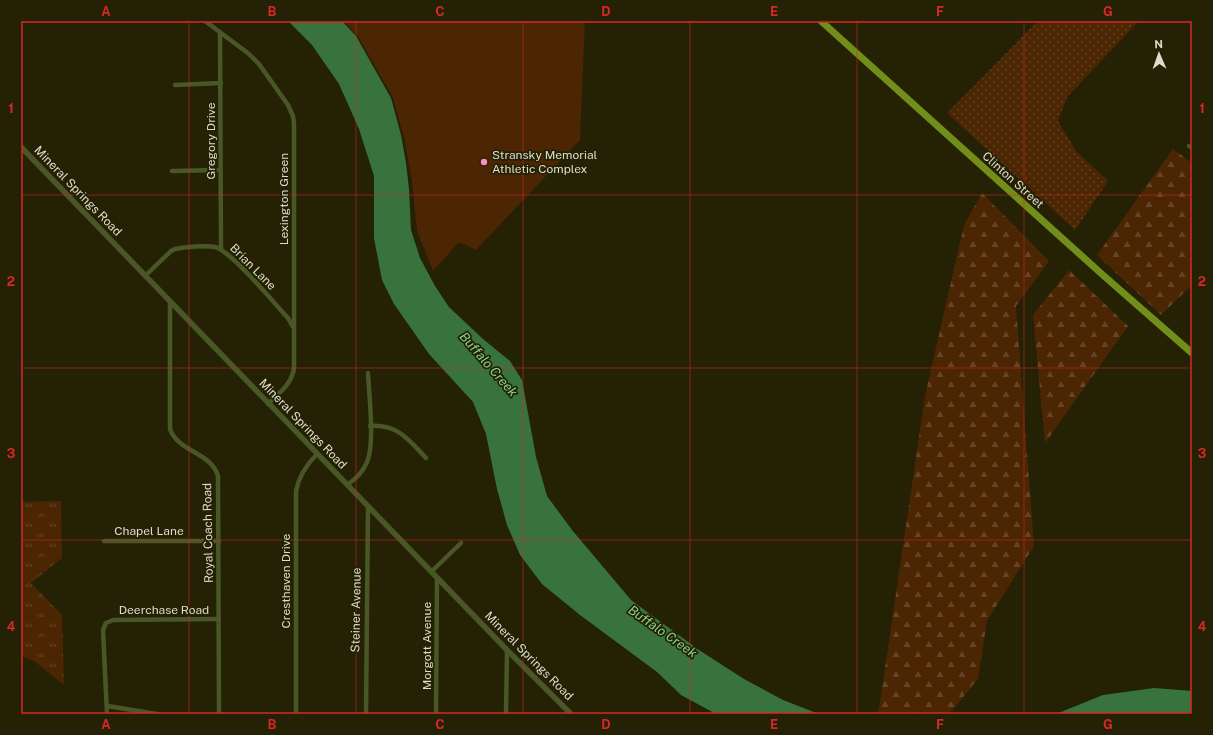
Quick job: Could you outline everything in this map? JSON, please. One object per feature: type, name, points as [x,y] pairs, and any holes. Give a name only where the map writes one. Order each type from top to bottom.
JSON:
[{"type":"main road","name":"Clinton Street","points":[[821,21],[1104,276],[1192,353]]},
{"type":"street","name":"Lexington Green","points":[[205,21],[249,54],[259,64],[288,105],[294,123],[294,369],[288,385],[268,404]]},
{"type":"street","name":"Gregory Drive","points":[[220,32],[221,249]]},
{"type":"street","points":[[175,85],[221,83]]},
{"type":"street","name":"Mineral Springs Road","points":[[21,147],[268,404],[571,714]]},
{"type":"street","points":[[172,171],[220,170]]},
{"type":"street","name":"Brian Lane","points":[[145,276],[175,249],[209,246],[221,249],[230,255],[288,318],[294,331]]},
{"type":"street","name":"Royal Coach Road","points":[[170,302],[170,429],[172,435],[177,440],[213,465],[218,476],[219,714]]},
{"type":"street","points":[[347,485],[357,477],[367,463],[371,448],[368,373]]},
{"type":"street","points":[[370,426],[386,426],[398,431],[426,458]]},
{"type":"street","name":"Cresthaven Drive","points":[[296,714],[296,491],[300,475],[304,468],[317,454]]},
{"type":"street","name":"Steiner Avenue","points":[[366,714],[368,506]]},
{"type":"street","name":"Chapel Lane","points":[[104,541],[219,541]]},
{"type":"street","points":[[431,572],[461,543]]},
{"type":"street","name":"Morgott Avenue","points":[[436,714],[437,578]]},
{"type":"street","name":"Deerchase Road","points":[[107,714],[103,630],[106,623],[113,620],[219,620]]},
{"type":"street","points":[[506,714],[507,650]]},
{"type":"street","points":[[106,706],[157,714]]},
{"type":"green space","name":"Stransky Memorial Athletic Complex","points":[[344,21],[585,21],[580,140],[476,250],[459,242],[433,271],[417,231],[412,182],[405,142],[393,98],[359,38]]},
{"type":"green space","points":[[1038,21],[1139,21],[1067,97],[1058,121],[1076,151],[1108,181],[1075,230],[947,113]]},
{"type":"green space","points":[[1173,149],[1192,163],[1192,285],[1161,315],[1097,255]]},
{"type":"green space","points":[[982,193],[1049,261],[1016,306],[1034,546],[987,621],[978,679],[949,714],[875,714],[879,709],[925,396],[964,225]]},
{"type":"green space","points":[[1069,270],[1128,326],[1045,443],[1033,315]]},
{"type":"green space","points":[[61,501],[62,558],[31,583],[62,615],[64,685],[34,661],[21,656],[21,502]]},
{"type":"water","name":"Buffalo Creek","points":[[288,21],[342,21],[356,36],[391,98],[401,135],[406,163],[411,230],[420,258],[435,286],[449,307],[483,339],[510,361],[522,380],[536,457],[547,496],[572,530],[631,600],[699,650],[744,679],[783,700],[819,714],[716,714],[681,695],[657,672],[580,615],[542,584],[520,555],[507,525],[497,489],[486,434],[473,402],[429,354],[394,304],[382,280],[374,238],[374,176],[359,129],[339,84],[312,45]]},
{"type":"water","points":[[1154,688],[1192,691],[1192,714],[1056,714],[1103,695]]},
{"type":"place","name":"Stransky Memorial Athletic Complex","points":[[484,162]]}]
